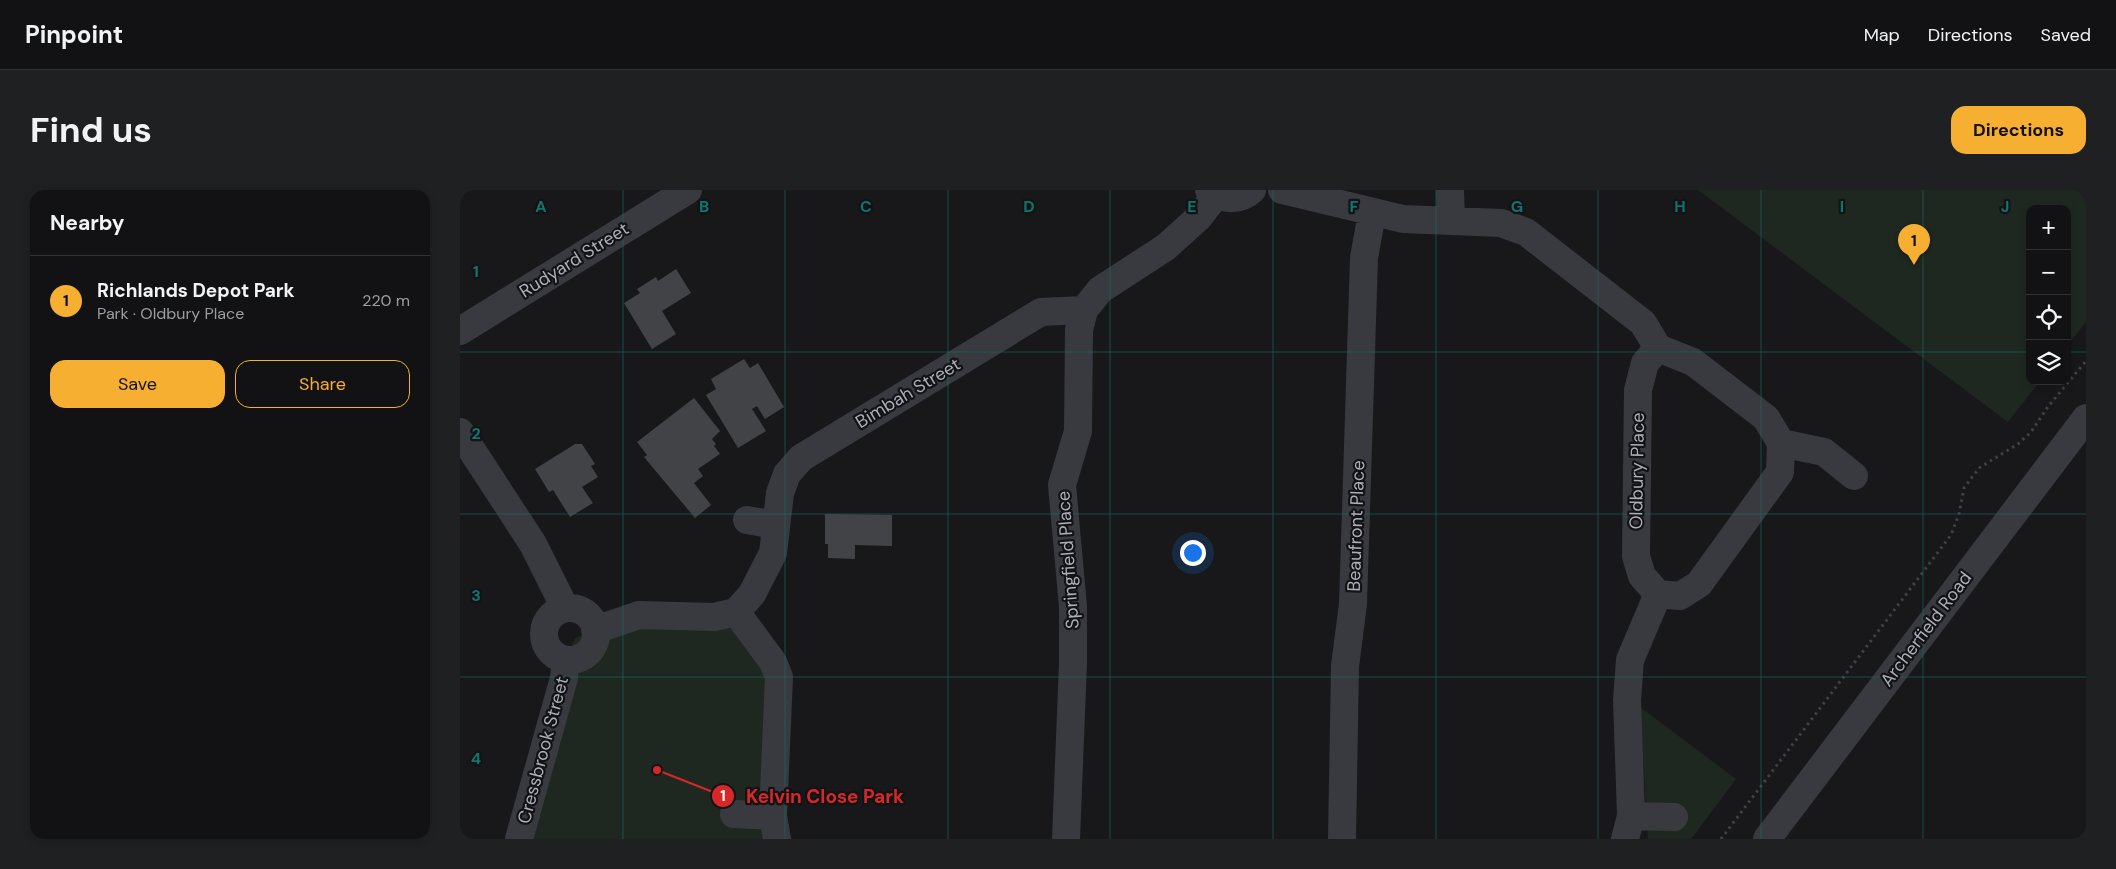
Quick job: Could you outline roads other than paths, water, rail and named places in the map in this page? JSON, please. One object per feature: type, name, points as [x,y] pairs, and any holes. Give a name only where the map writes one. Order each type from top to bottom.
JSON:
[{"type":"street","name":"Rudyard Street","points":[[460,331],[688,190]]},
{"type":"street","name":"Springfield Place","points":[[1066,839],[1073,663],[1073,607],[1062,485],[1078,431],[1079,330],[1084,310],[1100,290],[1166,247],[1198,218],[1213,193],[1227,199],[1239,198],[1252,190]]},
{"type":"street","points":[[1282,190],[1403,219],[1501,223],[1526,232],[1643,323],[1658,348],[1693,362],[1766,418],[1781,443],[1780,472],[1700,584],[1680,596],[1658,594],[1630,660],[1627,700],[1628,828],[1674,817]]},
{"type":"street","points":[[1450,190],[1451,221]]},
{"type":"street","name":"Beaufront Place","points":[[1342,839],[1345,666],[1353,604],[1364,258],[1372,213]]},
{"type":"street","name":"Bimbah Street","points":[[736,612],[752,594],[772,553],[780,493],[787,474],[801,458],[1041,312],[1084,310]]},
{"type":"street","name":"Oldbury Place","points":[[1658,348],[1645,363],[1638,390],[1636,556],[1642,576],[1658,594]]},
{"type":"street","name":"Archerfield Road","points":[[1767,839],[2086,418]]},
{"type":"street","points":[[460,432],[533,544],[565,608]]},
{"type":"street","points":[[1781,443],[1824,452],[1854,476]]},
{"type":"street","points":[[746,520],[776,525]]},
{"type":"street","points":[[565,608],[578,609],[586,614],[596,630],[592,648],[586,655],[573,660],[566,660],[556,656],[549,650],[544,640],[544,631],[550,617],[557,611],[565,608]]},
{"type":"street","points":[[596,630],[639,615],[714,617],[736,612],[773,662],[779,677],[775,827],[734,814]]},
{"type":"street","name":"Cressbrook Street","points":[[519,839],[564,678],[566,660]]},
{"type":"place","name":"Richlands Depot Park","points":[[1914,265]]},
{"type":"place","name":"Kelvin Close Park","points":[[657,770]]}]
